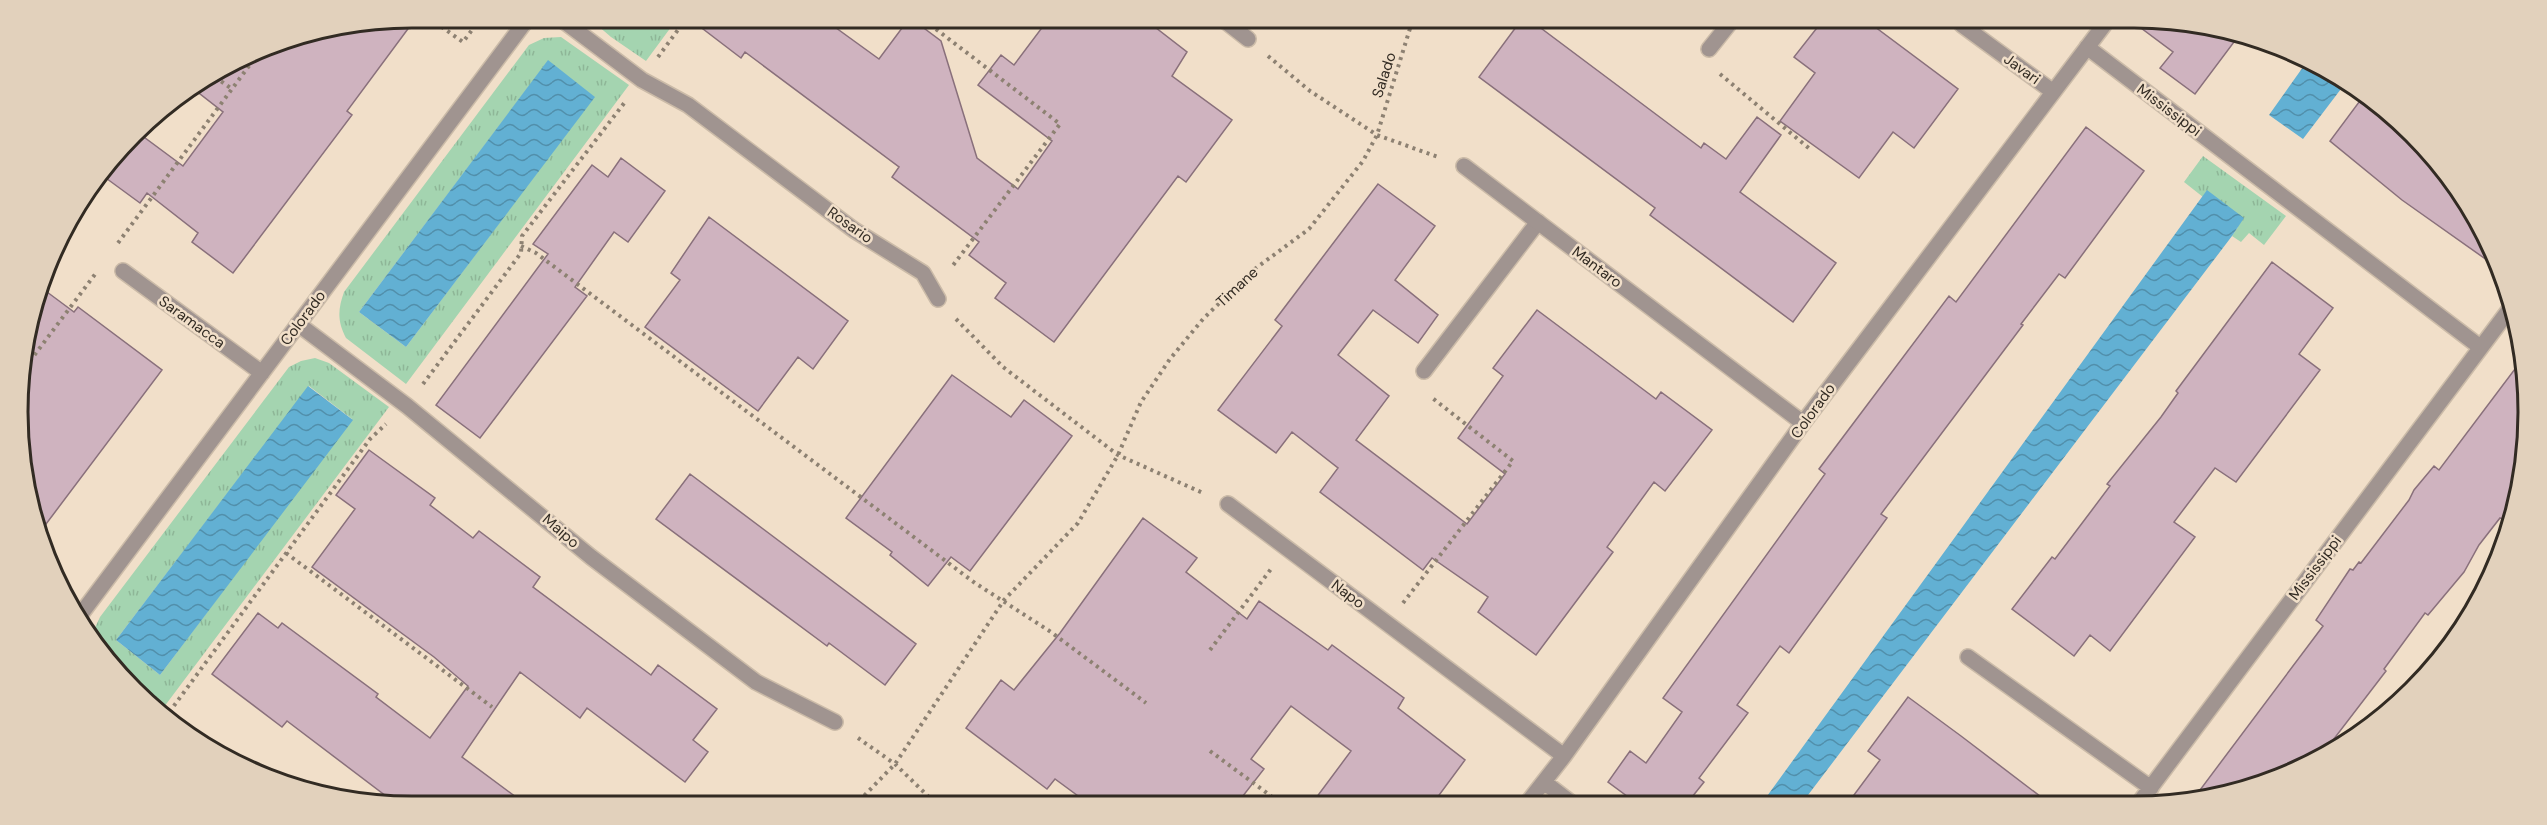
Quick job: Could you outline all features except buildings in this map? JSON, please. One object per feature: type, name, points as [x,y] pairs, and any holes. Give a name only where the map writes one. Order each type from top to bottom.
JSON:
[{"type":"street","name":"Colorado","points":[[84,610],[520,28]]},
{"type":"street","name":"Rosario","points":[[573,28],[642,80],[688,105],[854,230],[922,273],[938,299]]},
{"type":"street","points":[[1235,28],[1248,39]]},
{"type":"street","points":[[1709,49],[1726,28]]},
{"type":"street","name":"Javari","points":[[1966,28],[2052,91]]},
{"type":"street","name":"Colorado","points":[[1533,796],[1564,756],[1803,423],[2102,28]]},
{"type":"street","name":"Mississippi","points":[[2087,47],[2480,347]]},
{"type":"street","name":"Mantaro","points":[[1464,166],[1803,423]]},
{"type":"street","points":[[1424,371],[1538,222]]},
{"type":"street","name":"Saramacca","points":[[123,271],[261,373]]},
{"type":"street","name":"Mississippi","points":[[2145,796],[2505,315]]},
{"type":"street","name":"Maipo","points":[[298,324],[407,406],[550,521],[591,557],[756,682],[835,722]]},
{"type":"street","name":"Napo","points":[[1228,504],[1564,756]]},
{"type":"street","points":[[1968,657],[2151,788]]},
{"type":"street","points":[[1544,782],[1562,796]]},
{"type":"path","points":[[443,28],[463,42],[474,28]]},
{"type":"path","points":[[171,710],[370,439],[407,406],[521,253],[522,236],[680,28]]},
{"type":"path","points":[[934,28],[1060,124],[972,243],[952,265],[938,299],[1003,367],[1118,455],[1228,504]]},
{"type":"path","name":"Salado","points":[[1377,135],[1410,28]]},
{"type":"path","points":[[1248,39],[1310,91],[1377,135],[1464,166]]},
{"type":"path","points":[[1709,49],[1702,59],[1811,150]]},
{"type":"path","points":[[113,249],[250,65]]},
{"type":"path","points":[[220,80],[232,89]]},
{"type":"path","name":"Timane","points":[[864,796],[895,764],[1004,600],[1078,523],[1118,455],[1141,402],[1203,319],[1252,271],[1309,229],[1363,161],[1377,135]]},
{"type":"path","points":[[522,246],[536,253],[975,583],[1004,600],[1146,703]]},
{"type":"path","points":[[33,357],[99,268]]},
{"type":"path","points":[[1388,624],[1513,461],[1414,383],[1424,371]]},
{"type":"path","points":[[1210,650],[1287,548]]},
{"type":"path","points":[[286,554],[492,706]]},
{"type":"path","points":[[835,722],[895,764],[928,796]]},
{"type":"path","points":[[1210,751],[1270,796]]},
{"type":"green space","points":[[600,28],[670,28],[646,61]]},
{"type":"green space","points":[[561,37],[629,85],[406,384],[346,338],[339,315],[344,292],[529,45],[544,38]],"holes":[[[548,61],[594,97],[406,347],[359,312]]]},
{"type":"green space","points":[[2203,156],[2286,216],[2264,245],[2249,233],[2241,242],[2232,236],[2238,227],[2207,191],[2203,197],[2184,182]]},
{"type":"green space","points":[[315,358],[329,363],[389,407],[165,706],[124,666],[95,628],[100,617],[289,367]],"holes":[[[309,386],[352,419],[160,675],[116,640]]]},
{"type":"water","points":[[548,60],[595,97],[406,347],[359,312]]},
{"type":"water","points":[[2303,67],[2341,89],[2303,139],[2269,115]]},
{"type":"water","points":[[2207,190],[2244,218],[1807,796],[1767,796]]},
{"type":"water","points":[[308,386],[353,420],[160,675],[116,640]]}]
